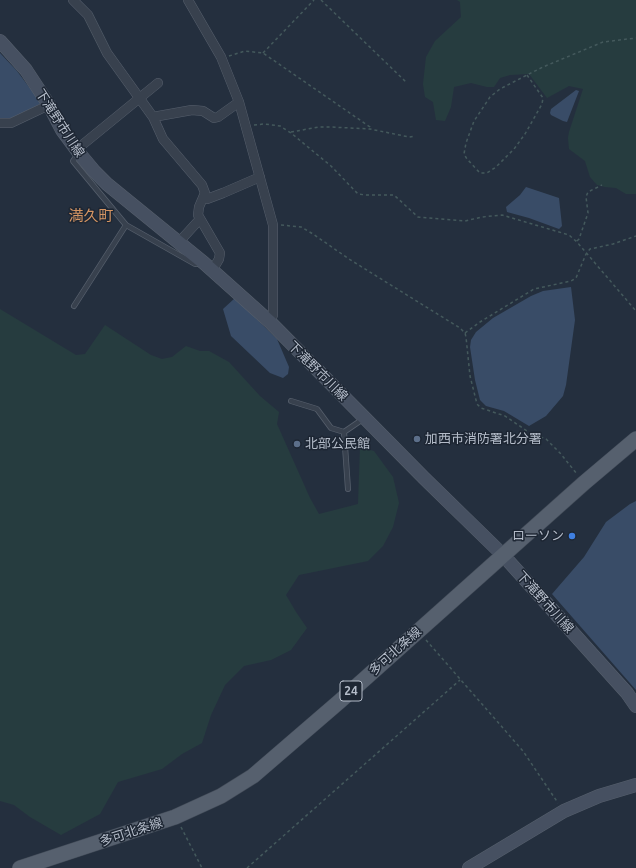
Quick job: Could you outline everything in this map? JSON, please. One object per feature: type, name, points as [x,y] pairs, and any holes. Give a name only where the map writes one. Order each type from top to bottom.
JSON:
[{"type":"main road","name":"下滝野市川線","points":[[0,41],[26,70],[77,152],[107,184],[179,242],[270,322],[364,418],[503,555],[627,693],[636,706]]},
{"type":"main road","name":"多可北条線","points":[[20,868],[175,817],[221,796],[253,776],[340,701],[584,483],[636,439]]},
{"type":"main road","points":[[469,868],[564,811],[599,796],[636,785]]},
{"type":"street","points":[[73,0],[88,15],[107,53],[153,117],[163,139],[202,184],[205,193],[199,207],[198,216],[220,253],[219,259],[208,267]]},
{"type":"street","points":[[188,0],[221,57],[239,102],[274,225],[273,315],[270,322]]},
{"type":"street","points":[[77,152],[158,83]]},
{"type":"street","points":[[153,117],[192,110],[203,111],[214,118],[218,117],[239,102]]},
{"type":"street","points":[[0,123],[11,123],[49,105]]},
{"type":"street","points":[[204,198],[207,199],[223,193],[260,176]]},
{"type":"street","points":[[179,242],[200,219]]},
{"type":"lane","points":[[77,152],[73,161],[126,225],[195,264],[208,267]]},
{"type":"lane","points":[[74,306],[126,225]]},
{"type":"lane","points":[[291,401],[317,408],[331,428],[344,432]]},
{"type":"lane","points":[[344,432],[364,418]]},
{"type":"lane","points":[[344,432],[348,489]]},
{"type":"path","points":[[263,54],[314,0]]},
{"type":"path","points":[[321,0],[406,82]]},
{"type":"path","points":[[527,75],[543,98],[542,104],[525,134],[514,149],[496,167],[487,173],[480,173],[464,154],[466,143],[474,122],[490,97],[500,89],[527,75],[543,67],[603,42],[636,38]]},
{"type":"path","points":[[221,57],[245,51],[263,54],[370,127],[370,129]]},
{"type":"path","points":[[246,126],[264,124],[280,126],[291,133],[331,166],[358,194],[394,195],[418,217],[465,221],[482,217],[502,215],[569,235],[577,242],[636,311]]},
{"type":"path","points":[[291,133],[319,127],[370,129],[409,137],[415,136]]},
{"type":"path","points":[[577,242],[580,239],[588,213],[586,196],[588,192],[602,185]]},
{"type":"path","points":[[274,225],[301,227],[465,332]]},
{"type":"path","points":[[465,332],[534,289],[571,281],[576,278],[586,254],[590,250],[636,236]]},
{"type":"path","points":[[465,332],[470,376],[477,404],[481,408],[505,416],[530,433],[546,439],[560,453],[584,483]]},
{"type":"path","points":[[418,631],[523,751],[564,811]]},
{"type":"path","points":[[247,868],[460,680]]},
{"type":"path","points":[[175,817],[202,868]]},
{"type":"green space","points":[[457,0],[636,0],[636,194],[626,194],[616,188],[597,185],[590,177],[585,161],[569,149],[569,132],[583,89],[569,86],[547,98],[529,74],[510,75],[500,78],[494,87],[471,83],[454,87],[451,107],[445,121],[436,120],[433,102],[425,97],[423,84],[426,57],[435,41],[461,17],[460,2]]},
{"type":"green space","points":[[0,309],[76,355],[85,354],[105,325],[151,355],[162,359],[172,357],[186,346],[200,351],[209,351],[229,362],[260,396],[279,412],[277,424],[310,498],[319,514],[358,504],[360,447],[374,451],[393,477],[399,503],[393,527],[383,546],[368,561],[299,575],[286,595],[307,628],[291,650],[271,660],[244,666],[225,685],[211,715],[202,743],[182,754],[162,769],[118,782],[100,814],[61,835],[30,817],[14,805],[0,801]]},
{"type":"water","points":[[0,53],[17,71],[41,103],[29,111],[11,119],[0,119]]},
{"type":"water","points":[[576,90],[579,91],[567,122],[551,115],[551,109]]},
{"type":"water","points":[[526,187],[559,198],[562,226],[559,229],[507,212],[506,207],[520,195]]},
{"type":"water","points":[[571,287],[575,320],[566,385],[563,396],[546,416],[529,426],[504,411],[486,406],[480,400],[475,380],[470,347],[471,340],[476,332],[493,318],[531,296],[543,291]]},
{"type":"water","points":[[235,298],[277,339],[289,367],[288,374],[283,378],[270,373],[231,336],[223,309]]},
{"type":"water","points":[[636,501],[636,690],[552,594],[584,557],[606,522]]},
{"type":"place","name":"加西市消防署北分署","points":[[417,439]]},
{"type":"place","name":"北部公民館","points":[[297,444]]},
{"type":"place","name":"ローソン","points":[[572,536]]},
{"type":"district","name":"満久町","points":[[91,216]]}]
